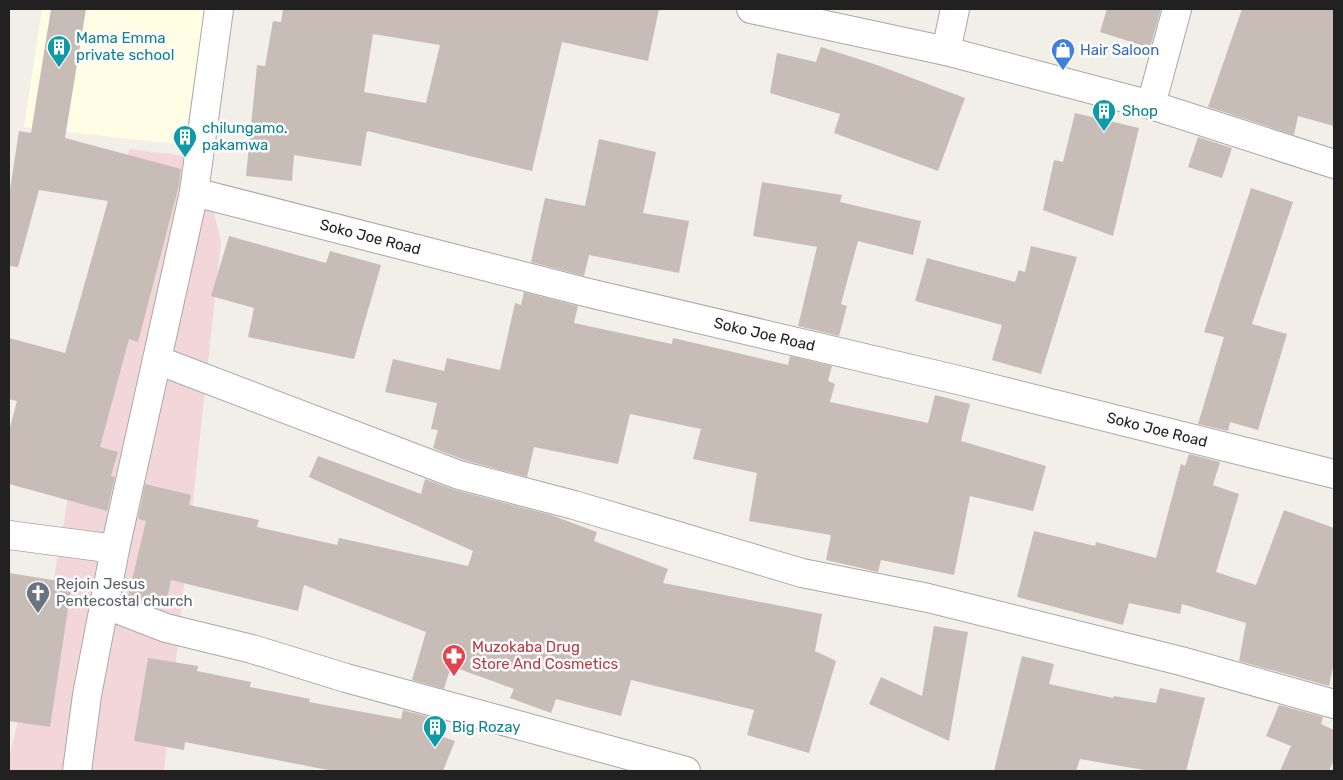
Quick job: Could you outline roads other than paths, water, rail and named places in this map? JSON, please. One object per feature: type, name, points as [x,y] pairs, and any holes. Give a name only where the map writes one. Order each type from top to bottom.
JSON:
[{"type":"street","points":[[80,770],[104,604],[194,192],[219,9]]},
{"type":"street","points":[[751,9],[946,51],[1151,105],[1334,164]]},
{"type":"street","points":[[946,51],[955,9]]},
{"type":"street","points":[[1151,105],[1177,9]]},
{"type":"street","name":"Soko Joe Road","points":[[194,192],[589,293],[958,380],[1334,474]]},
{"type":"street","points":[[157,360],[459,475],[574,506],[802,573],[937,600],[1181,661],[1334,704]]},
{"type":"street","points":[[9,535],[115,549]]},
{"type":"street","points":[[104,604],[166,628],[252,649],[346,678],[686,771]]},
{"type":"place","name":"Mama Emma private school","points":[[59,68]]},
{"type":"place","name":"Hair Saloon","points":[[1063,71]]},
{"type":"place","name":"Shop","points":[[1104,132]]},
{"type":"place","name":"chilungamo. pakamwa","points":[[185,158]]},
{"type":"place","name":"Rejoin Jesus Pentecostal church","points":[[38,614]]},
{"type":"place","name":"Muzokaba Drug Store And Cosmetics","points":[[454,677]]},
{"type":"place","name":"Big Rozay","points":[[435,748]]}]
